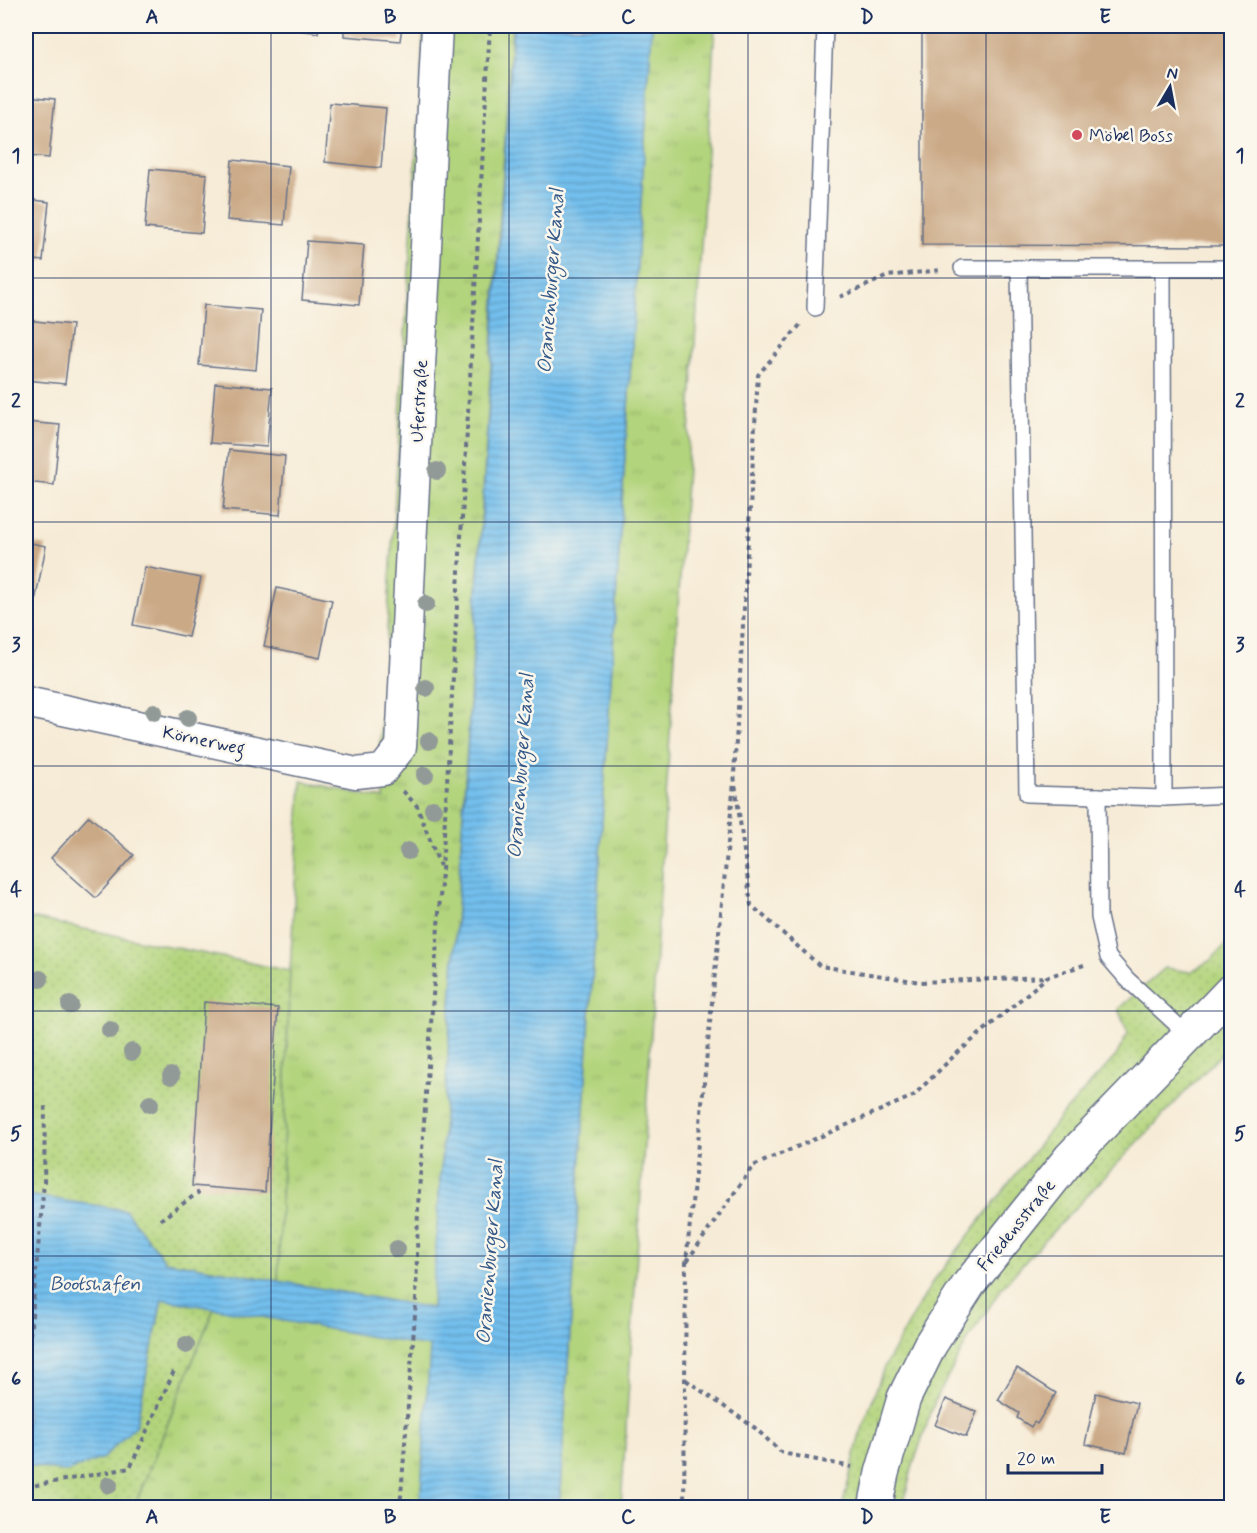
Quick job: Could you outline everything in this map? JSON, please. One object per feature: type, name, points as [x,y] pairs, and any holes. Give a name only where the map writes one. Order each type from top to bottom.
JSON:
[{"type":"street","name":"Uferstraße","points":[[383,770],[401,747],[437,26]]},
{"type":"street","name":"Körnerweg","points":[[26,702],[356,773],[383,770]]},
{"type":"street","name":"Friedensstraße","points":[[875,1508],[882,1473],[904,1398],[930,1345],[969,1284],[1070,1158],[1232,990]]},
{"type":"lane","points":[[815,308],[825,26]]},
{"type":"lane","points":[[962,268],[1232,268]]},
{"type":"lane","points":[[1019,268],[1027,794],[1164,798],[1232,795]]},
{"type":"lane","points":[[1163,269],[1164,798]]},
{"type":"lane","points":[[1098,796],[1099,917],[1108,957],[1127,979],[1189,1036]]},
{"type":"path","points":[[400,1508],[416,1291],[418,1206],[442,870],[490,26]]},
{"type":"path","points":[[684,1508],[687,1380],[686,1263],[734,775],[758,375],[815,308],[888,276],[962,268]]},
{"type":"path","points":[[383,770],[417,806],[442,870]]},
{"type":"path","points":[[734,775],[751,905],[820,966],[920,982],[1047,976],[1108,957]]},
{"type":"path","points":[[686,1263],[753,1166],[913,1096],[955,1054],[1047,976]]},
{"type":"path","points":[[26,1380],[44,1183],[45,1106]]},
{"type":"path","points":[[160,1220],[199,1192]]},
{"type":"path","points":[[26,1487],[130,1468],[174,1371]]},
{"type":"path","points":[[687,1380],[755,1428],[782,1453],[882,1473]]},
{"type":"green space","points":[[424,26],[512,26],[432,1309],[278,1281],[290,971],[301,781],[384,799],[380,744]]},
{"type":"green space","points":[[652,26],[715,26],[621,1507],[559,1508]]},
{"type":"green space","points":[[26,917],[290,971],[278,1281],[165,1261],[125,1210],[26,1195]]},
{"type":"green space","points":[[1231,939],[1231,1044],[1001,1289],[969,1338],[935,1401],[912,1468],[903,1507],[842,1508],[859,1438],[884,1367],[932,1283],[1060,1117],[1116,1056],[1128,1033],[1118,1009],[1165,968],[1190,972],[1211,960]]},
{"type":"green space","points":[[162,1299],[214,1308],[134,1507],[26,1507],[26,1465],[66,1472],[136,1425]]},
{"type":"green space","points":[[214,1308],[431,1347],[420,1507],[134,1508]]},
{"type":"water","points":[[513,26],[652,26],[559,1507],[420,1507],[430,1347],[162,1299],[136,1425],[103,1458],[66,1472],[26,1465],[27,1195],[125,1210],[165,1261],[432,1308]]},
{"type":"building","points":[[273,26],[319,26],[318,33]]},
{"type":"building","points":[[344,26],[402,26],[400,41],[344,36]]},
{"type":"building","name":"Möbel Boss","points":[[922,26],[1232,26],[1232,246],[922,245]]},
{"type":"building","points":[[26,96],[55,99],[49,158],[26,156]]},
{"type":"building","points":[[330,103],[386,108],[381,168],[325,162]]},
{"type":"building","points":[[232,160],[289,166],[284,225],[227,220]]},
{"type":"building","points":[[150,169],[207,174],[202,233],[145,228]]},
{"type":"building","points":[[26,199],[49,202],[43,261],[26,259]]},
{"type":"building","points":[[307,241],[364,245],[359,305],[302,300]]},
{"type":"building","points":[[204,305],[261,310],[256,370],[199,365]]},
{"type":"building","points":[[26,320],[72,325],[65,384],[26,380]]},
{"type":"building","points":[[215,383],[272,388],[267,447],[210,443]]},
{"type":"building","points":[[26,422],[60,425],[54,485],[26,482]]},
{"type":"building","points":[[229,450],[285,456],[280,515],[223,510]]},
{"type":"building","points":[[26,542],[46,546],[34,607],[26,606]]},
{"type":"building","points":[[145,567],[201,578],[188,637],[133,625]]},
{"type":"building","points":[[277,588],[332,600],[320,658],[264,646]]},
{"type":"building","points":[[89,816],[134,855],[96,898],[51,858]]},
{"type":"building","points":[[204,1002],[278,1008],[265,1192],[192,1186]]},
{"type":"building","points":[[1017,1368],[1056,1393],[1037,1424],[1034,1422],[1031,1427],[1017,1418],[1019,1413],[998,1400]]},
{"type":"building","points":[[1096,1393],[1137,1403],[1126,1453],[1085,1444]]},
{"type":"building","points":[[946,1399],[977,1412],[966,1437],[935,1425]]},
{"type":"place","name":"Möbel Boss","points":[[1077,135]]},
{"type":"water label","name":"Oranienburger Kanal","points":[[550,281]]},
{"type":"water label","name":"Oranienburger Kanal","points":[[520,766]]},
{"type":"water label","name":"Oranienburger Kanal","points":[[489,1252]]},
{"type":"water label","name":"Bootshafen","points":[[95,1283]]}]
